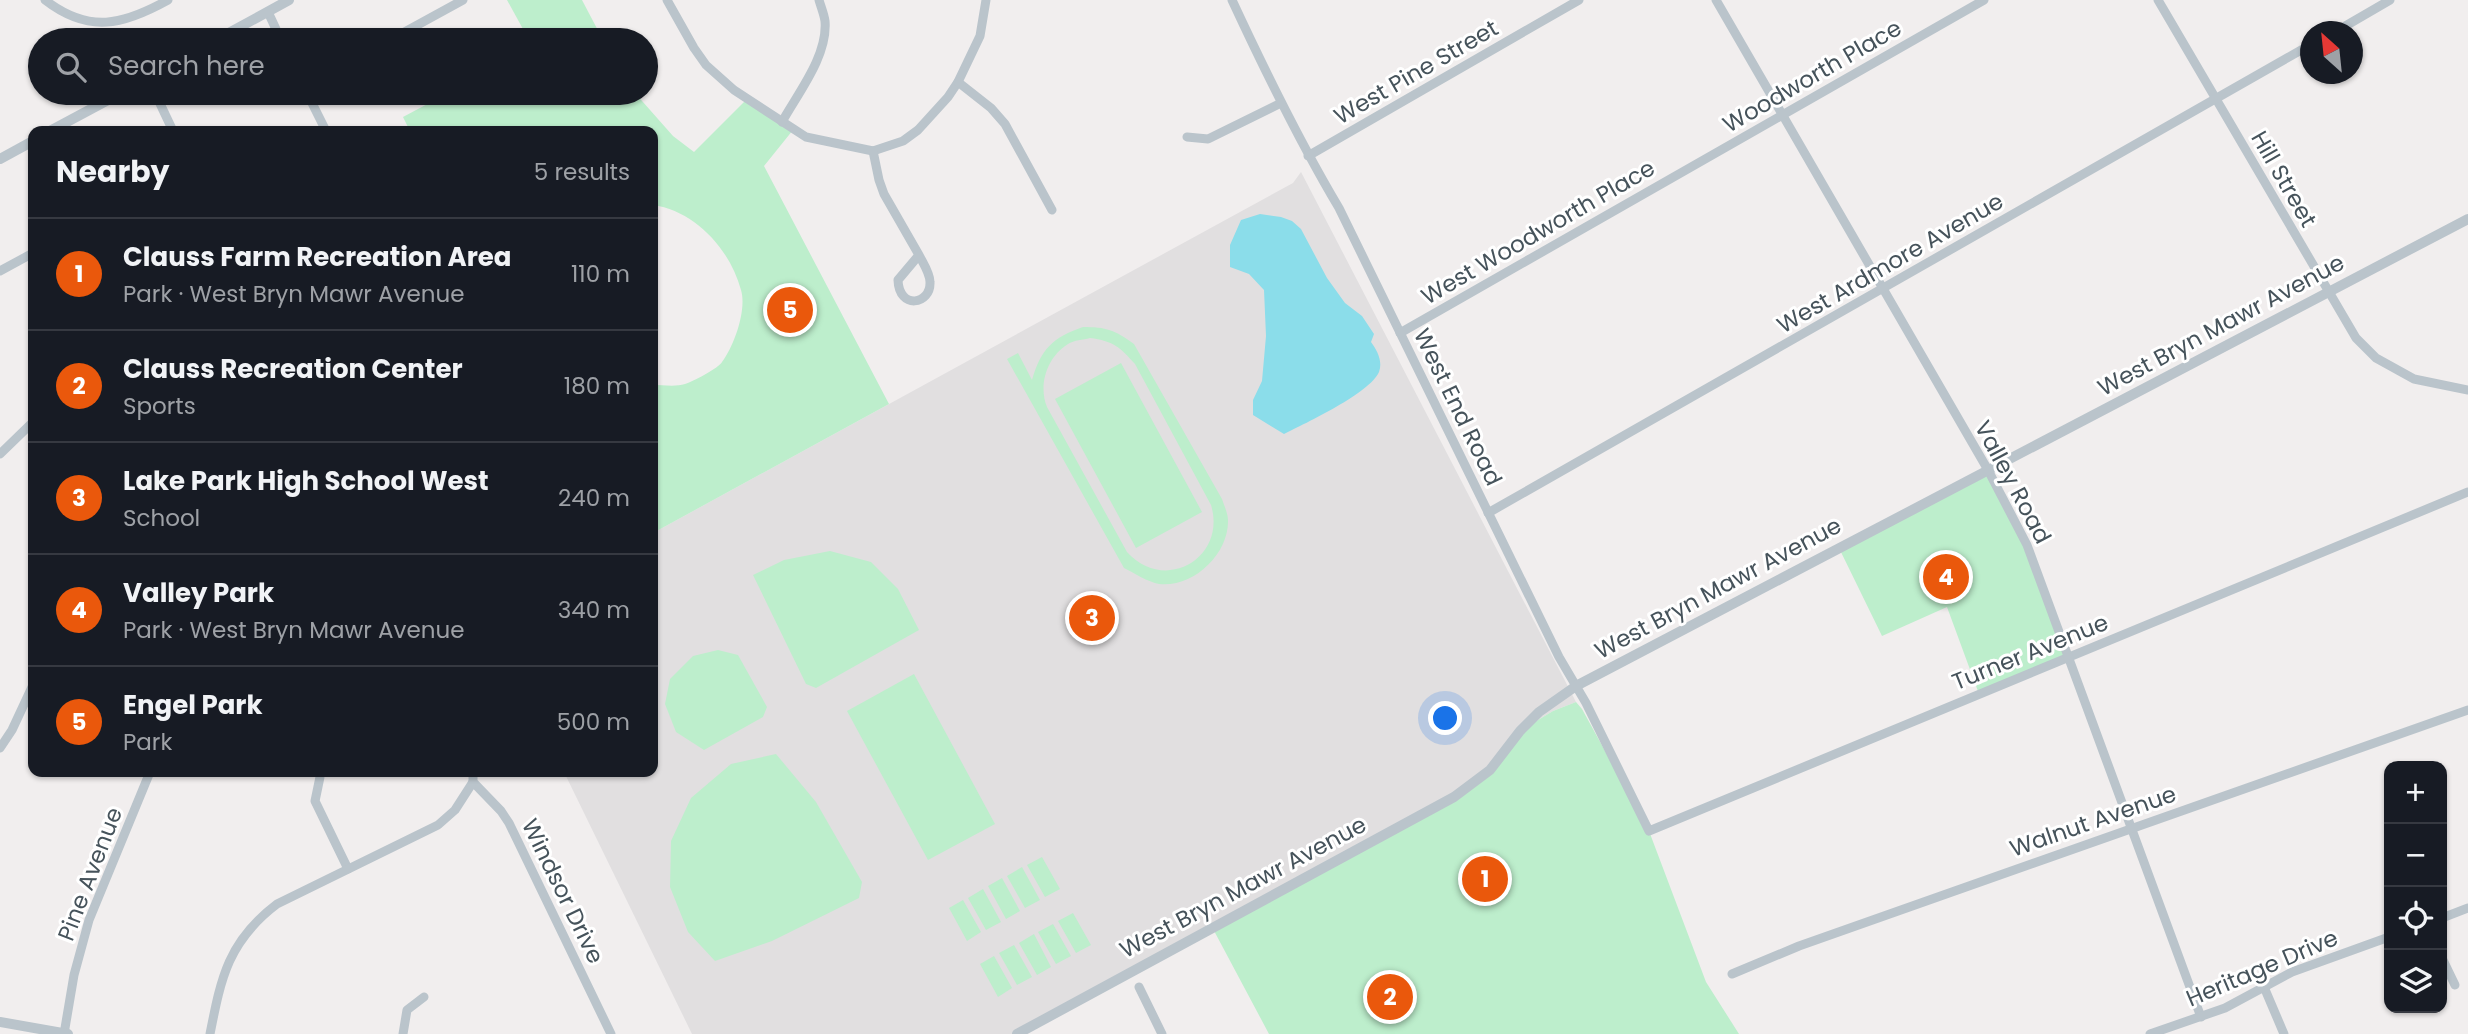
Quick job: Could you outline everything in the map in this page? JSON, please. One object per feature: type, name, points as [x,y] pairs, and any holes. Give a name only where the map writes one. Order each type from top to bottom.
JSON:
[{"type":"street","points":[[45,0],[87,23],[116,22],[135,17],[168,0]]},
{"type":"street","points":[[238,28],[289,0]]},
{"type":"street","points":[[412,28],[463,0]]},
{"type":"street","points":[[667,0],[694,48],[715,74],[734,90],[806,137],[873,151],[903,141],[918,130],[958,82],[980,36],[986,0]]},
{"type":"street","points":[[782,122],[824,41],[825,20],[819,0]]},
{"type":"street","name":"West End Road","points":[[1232,0],[1280,103],[1339,208],[1559,657],[1577,686],[1649,831]]},
{"type":"street","name":"West Pine Street","points":[[1308,156],[1579,0]]},
{"type":"street","name":"Valley Road","points":[[1716,0],[1988,470],[2027,545],[2201,1017]]},
{"type":"street","name":"Woodworth Place","points":[[1695,164],[1984,0]]},
{"type":"street","name":"Hill Street","points":[[2158,0],[2356,338],[2376,358],[2414,379],[2468,390]]},
{"type":"street","points":[[2354,21],[2390,0]]},
{"type":"street","points":[[268,12],[275,28]]},
{"type":"street","name":"West Ardmore Avenue","points":[[1488,513],[2300,51]]},
{"type":"street","points":[[958,82],[991,108],[1005,124],[1052,210]]},
{"type":"street","points":[[1187,137],[1208,139],[1280,103]]},
{"type":"street","points":[[59,126],[99,105]]},
{"type":"street","points":[[161,105],[171,126]]},
{"type":"street","points":[[313,105],[324,126]]},
{"type":"street","points":[[0,159],[28,144]]},
{"type":"street","points":[[873,151],[884,194],[919,255],[930,279],[930,286],[920,300],[912,302],[904,299],[898,290],[898,280],[919,255]]},
{"type":"street","name":"West Woodworth Place","points":[[1400,333],[1695,164]]},
{"type":"street","name":"West Bryn Mawr Avenue","points":[[1017,1034],[1454,797],[1490,770],[1539,712],[1577,686],[2468,219]]},
{"type":"street","points":[[0,271],[28,256]]},
{"type":"street","points":[[0,454],[28,427]]},
{"type":"street","name":"Turner Avenue","points":[[1649,831],[2468,492]]},
{"type":"street","points":[[0,748],[28,696]]},
{"type":"street","name":"Walnut Avenue","points":[[1732,974],[1799,946],[2468,710]]},
{"type":"street","name":"Pine Avenue","points":[[65,1034],[74,975],[89,919],[148,777]]},
{"type":"street","points":[[320,777],[315,801],[348,869]]},
{"type":"street","points":[[210,1034],[220,982],[236,946],[248,929],[277,904],[438,825],[455,810],[473,777]]},
{"type":"street","name":"Windsor Drive","points":[[473,777],[509,823],[611,1034]]},
{"type":"street","points":[[2447,916],[2468,908]]},
{"type":"street","name":"Heritage Drive","points":[[2150,1034],[2225,1008],[2292,972],[2384,939]]},
{"type":"street","points":[[2447,968],[2455,985]]},
{"type":"street","points":[[1139,987],[1162,1034]]},
{"type":"street","points":[[2264,987],[2284,1034]]},
{"type":"street","points":[[402,1034],[407,1010],[425,997]]},
{"type":"street","points":[[0,1021],[65,1034]]},
{"type":"shaded area","points":[[1301,172],[1576,702],[1553,711],[1520,731],[1490,770],[1454,797],[1018,1034],[692,1034],[566,777],[658,777],[658,530],[1293,183]]},
{"type":"green space","points":[[507,0],[582,0],[597,28],[522,28]]},
{"type":"green space","points":[[747,99],[793,130],[764,166],[889,404],[658,530],[658,385],[685,384],[720,365],[735,337],[741,317],[742,298],[729,260],[709,234],[683,215],[658,206],[658,126],[408,126],[403,117],[426,105],[646,105],[673,136],[694,152]]},
{"type":"green space","points":[[1083,327],[1116,332],[1134,344],[1222,499],[1228,520],[1222,545],[1207,566],[1184,580],[1159,584],[1124,568],[1007,359],[1018,353],[1032,380],[1044,352],[1056,340]],"holes":[[[1090,338],[1116,346],[1135,364],[1211,505],[1214,524],[1210,541],[1201,554],[1189,564],[1174,570],[1158,570],[1142,564],[1127,552],[1044,399],[1046,372],[1055,356],[1068,344]]]},
{"type":"green space","points":[[1121,363],[1202,512],[1136,548],[1055,399]]},
{"type":"green space","points":[[1988,470],[2027,545],[2068,657],[1979,694],[1947,607],[1882,636],[1839,548]]},
{"type":"green space","points":[[830,551],[871,562],[898,589],[919,630],[816,688],[806,684],[753,575],[784,560]]},
{"type":"green space","points":[[718,650],[738,655],[767,707],[763,717],[704,750],[676,732],[665,704],[670,679],[693,656]]},
{"type":"green space","points":[[914,674],[995,824],[928,860],[847,711]]},
{"type":"green space","points":[[1576,702],[1649,831],[1706,982],[1739,1034],[1269,1034],[1212,927],[1454,797],[1490,770],[1520,731],[1553,711]]},
{"type":"green space","points":[[776,754],[816,802],[862,882],[859,898],[772,941],[715,961],[688,932],[670,887],[671,841],[691,798],[731,764]]},
{"type":"green space","points":[[1042,857],[1060,889],[1045,897],[1027,865]]},
{"type":"green space","points":[[1022,867],[1040,900],[1025,908],[1007,876]]},
{"type":"green space","points":[[1002,878],[1020,911],[1006,919],[988,886]]},
{"type":"green space","points":[[983,889],[1001,922],[986,930],[968,898]]},
{"type":"green space","points":[[963,900],[981,932],[967,941],[949,908]]},
{"type":"green space","points":[[1073,913],[1091,945],[1076,953],[1058,921]]},
{"type":"green space","points":[[1053,924],[1071,956],[1056,964],[1038,932]]},
{"type":"green space","points":[[1034,934],[1051,967],[1037,975],[1019,943]]},
{"type":"green space","points":[[1014,945],[1032,977],[1017,985],[999,953]]},
{"type":"green space","points":[[994,956],[1012,988],[998,997],[980,964]]},
{"type":"water","points":[[1260,214],[1292,221],[1301,229],[1327,278],[1345,303],[1362,316],[1374,334],[1371,342],[1380,360],[1379,372],[1363,389],[1336,407],[1284,434],[1253,415],[1253,400],[1262,381],[1266,336],[1264,290],[1249,274],[1230,267],[1230,245],[1241,220]]},
{"type":"place","name":"Engel Park","points":[[790,310]]},
{"type":"place","name":"Valley Park","points":[[1946,577]]},
{"type":"place","name":"Lake Park High School West","points":[[1092,618]]},
{"type":"place","name":"Clauss Farm Recreation Area","points":[[1485,879]]},
{"type":"place","name":"Clauss Recreation Center","points":[[1390,997]]}]
